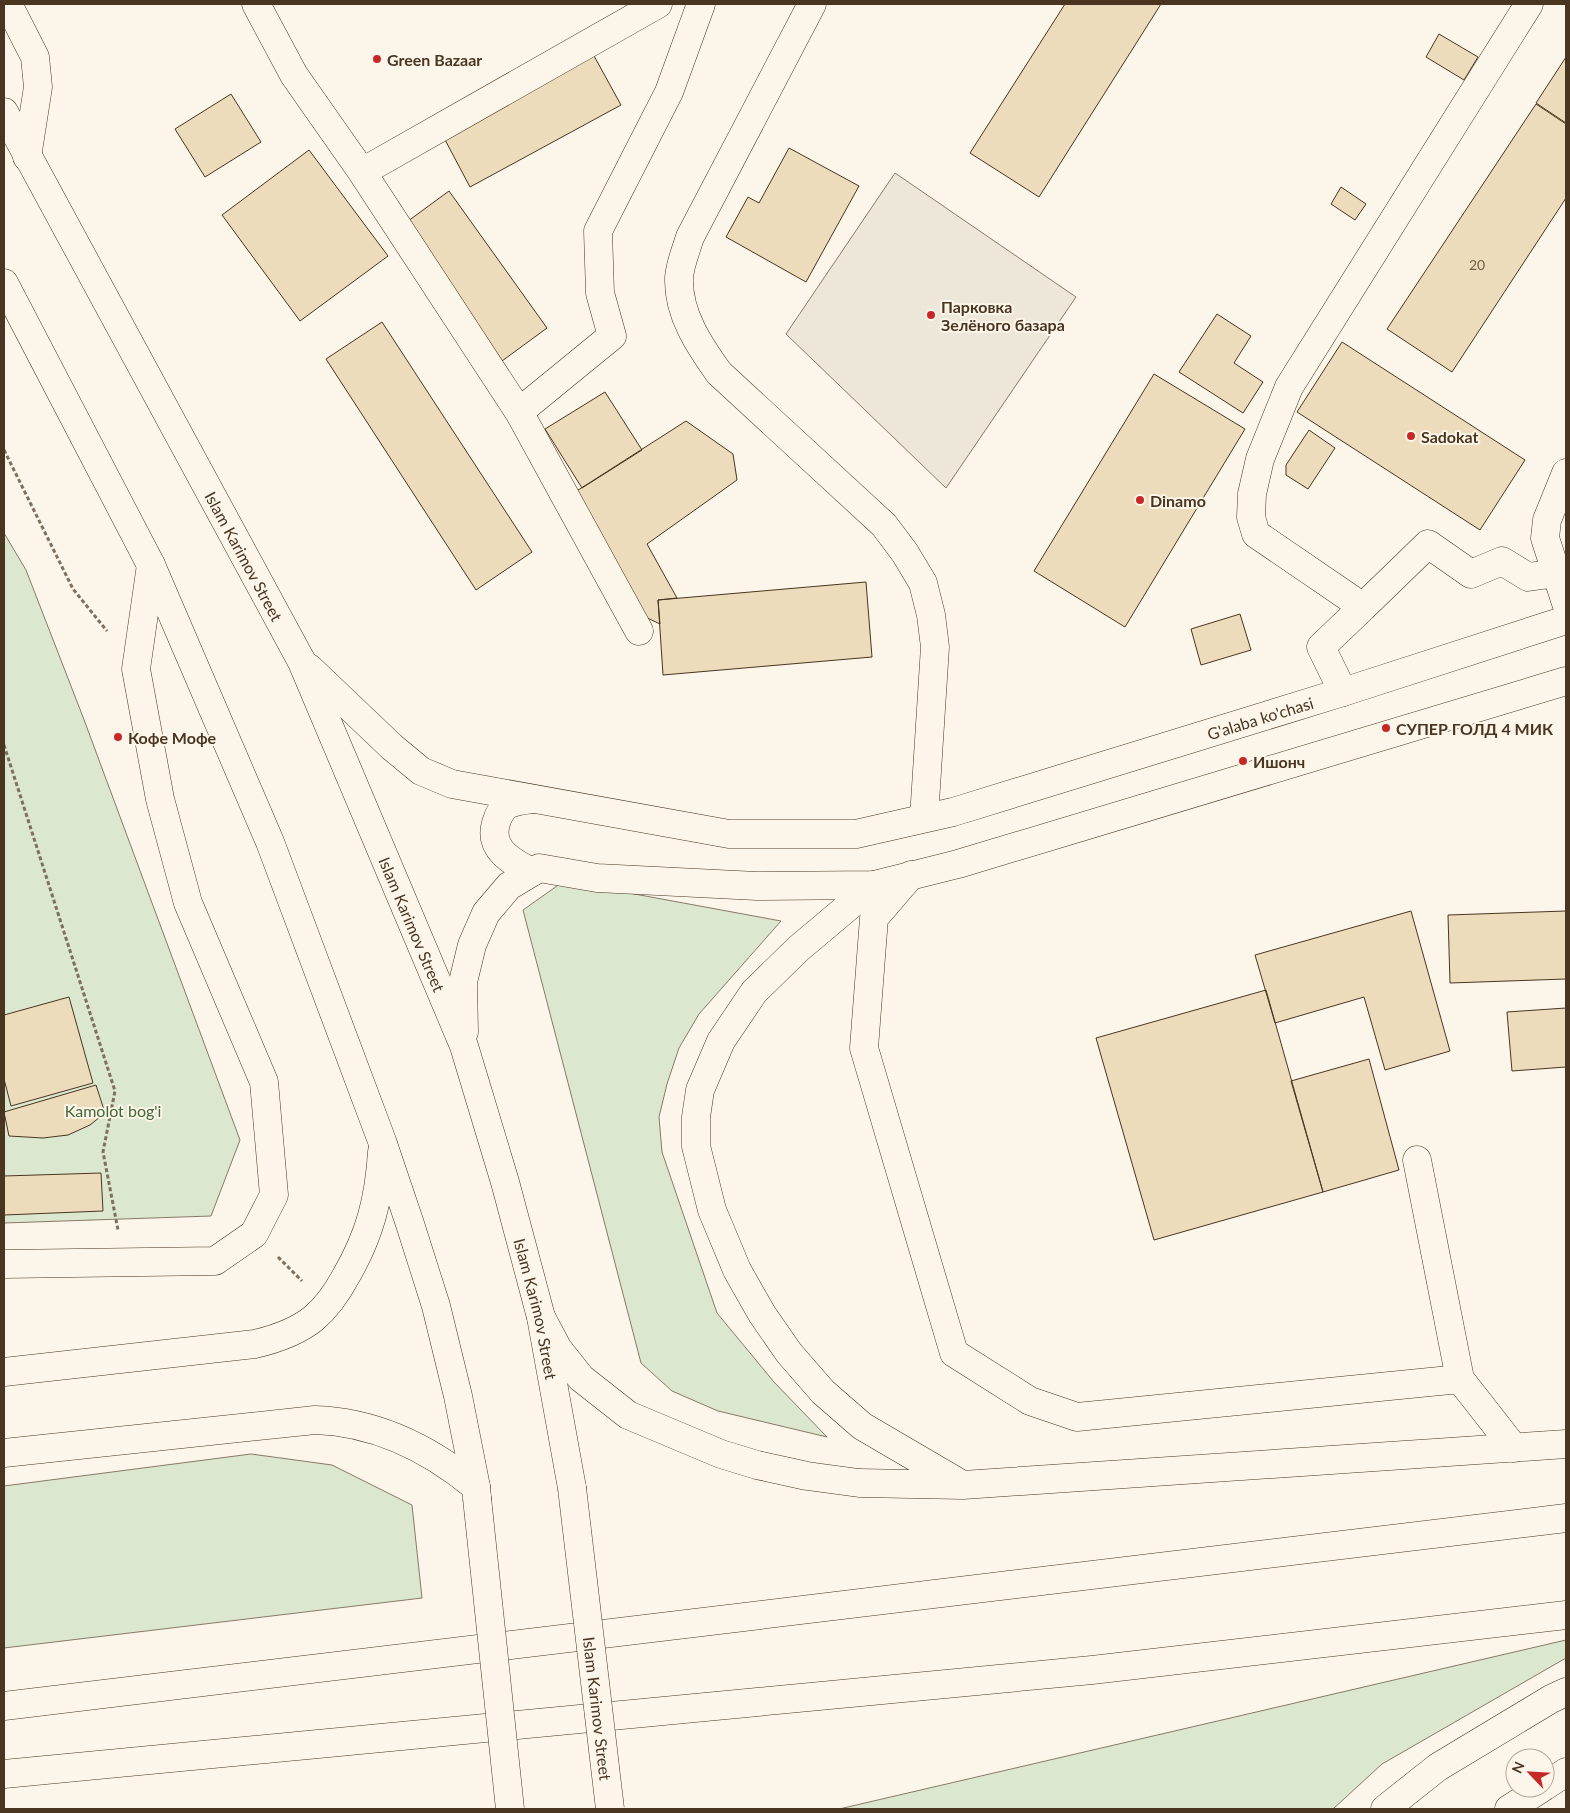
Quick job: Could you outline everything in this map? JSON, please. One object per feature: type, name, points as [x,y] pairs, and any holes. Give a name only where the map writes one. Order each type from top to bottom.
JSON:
[{"type":"main road","points":[[8,4],[35,57],[38,87],[27,157]]},
{"type":"main road","points":[[256,4],[294,76],[362,172],[519,412],[639,631]]},
{"type":"main road","points":[[362,172],[658,4]]},
{"type":"main road","points":[[519,412],[612,336],[600,292],[598,230],[670,92],[701,4]]},
{"type":"main road","points":[[812,4],[690,237],[683,257],[679,278],[681,294],[691,328],[700,346],[719,373],[884,526],[906,553],[923,583],[931,615],[934,647],[924,818]]},
{"type":"main road","points":[[1363,607],[1256,534],[1251,517],[1252,494],[1260,459],[1289,387],[1529,4]]},
{"type":"main road","name":"Islam Karimov Street","points":[[4,112],[302,662],[464,1046],[505,1182],[540,1316],[572,1488],[610,1809]]},
{"type":"main road","points":[[4,282],[152,565],[270,842],[382,1141],[436,1306],[458,1396],[477,1493],[510,1809]]},
{"type":"main road","points":[[1566,473],[1547,520],[1545,538],[1566,603]]},
{"type":"main road","points":[[1343,692],[1321,647],[1428,544],[1471,574],[1502,561],[1528,577],[1557,573]]},
{"type":"main road","points":[[4,1264],[215,1261],[254,1234],[274,1195],[264,1082],[188,903],[160,799],[136,669],[152,565]]},
{"type":"main road","name":"G'alaba ko'chasi","points":[[302,662],[392,747],[421,771],[452,784],[729,834],[856,834],[953,812],[1343,692],[1566,620]]},
{"type":"main road","points":[[464,1046],[463,982],[472,945],[486,913],[509,886],[539,868],[597,878],[757,886],[874,885],[958,864],[1566,681]]},
{"type":"main road","points":[[532,872],[512,862],[497,846],[493,832],[499,814],[509,804],[533,799]]},
{"type":"main road","points":[[911,876],[874,918],[864,1048],[954,1353],[1030,1402],[1077,1417],[1460,1379]]},
{"type":"main road","points":[[874,885],[798,949],[754,992],[721,1042],[700,1090],[696,1117],[696,1146],[712,1210],[737,1270],[762,1314],[789,1352],[823,1392],[862,1426],[962,1485]]},
{"type":"main road","points":[[4,1372],[255,1344],[273,1340],[314,1318],[340,1286],[366,1239],[377,1198],[382,1141]]},
{"type":"main road","points":[[1417,1160],[1460,1379],[1514,1448]]},
{"type":"main road","points":[[540,1316],[553,1341],[569,1364],[582,1378],[628,1415],[721,1454],[757,1466],[807,1476],[859,1483],[962,1485],[1566,1444]]},
{"type":"main road","points":[[4,1453],[315,1420],[337,1420],[360,1425],[400,1438],[440,1459],[477,1493]]},
{"type":"main road","points":[[4,1706],[1566,1518]]},
{"type":"main road","points":[[4,1774],[1092,1670],[1566,1616]]},
{"type":"main road","points":[[1385,1809],[1438,1767],[1566,1692]]},
{"type":"main road","points":[[1555,1779],[1566,1772]]},
{"type":"main road","points":[[1509,1809],[1526,1798]]},
{"type":"path","points":[[4,450],[73,589],[136,669]]},
{"type":"path","points":[[4,745],[116,1091],[102,1152],[124,1262]]},
{"type":"path","points":[[254,1234],[326,1305]]},
{"type":"green space","name":"Kamolot bog'i","points":[[4,533],[26,570],[83,717],[240,1140],[211,1216],[4,1223]]},
{"type":"green space","points":[[564,881],[781,921],[699,1014],[679,1048],[667,1084],[659,1117],[662,1152],[717,1313],[774,1382],[827,1437],[718,1411],[672,1391],[641,1363],[523,910]]},
{"type":"green space","points":[[251,1454],[332,1465],[412,1505],[422,1598],[4,1648],[4,1486]]},
{"type":"green space","points":[[1566,1640],[1566,1658],[1382,1764],[1333,1809],[839,1809]]},
{"type":"shaded area","name":"Парковка Зелёного базара","points":[[895,173],[1076,297],[946,488],[786,334]]},
{"type":"building","points":[[1065,4],[1161,4],[1039,197],[970,153]]},
{"type":"building","points":[[1439,34],[1478,57],[1464,80],[1426,57]]},
{"type":"building","points":[[593,54],[621,105],[470,187],[443,136]]},
{"type":"building","points":[[1566,57],[1566,123],[1536,103]]},
{"type":"building","points":[[231,94],[261,142],[205,177],[175,129]]},
{"type":"building","points":[[1536,104],[1566,124],[1566,198],[1452,372],[1387,329]]},
{"type":"building","points":[[789,148],[859,186],[806,282],[726,237],[748,197],[759,203]]},
{"type":"building","points":[[309,150],[388,256],[300,321],[222,215]]},
{"type":"building","points":[[1341,187],[1366,204],[1355,220],[1331,204]]},
{"type":"building","points":[[449,191],[547,328],[502,361],[404,224]]},
{"type":"building","points":[[1217,314],[1251,336],[1234,363],[1263,382],[1243,413],[1179,372]]},
{"type":"building","points":[[382,322],[532,552],[476,590],[326,359]]},
{"type":"building","name":"Sadokat","points":[[1342,342],[1525,460],[1480,530],[1297,412]]},
{"type":"building","name":"Dinamo","points":[[1154,374],[1245,429],[1125,627],[1034,571]]},
{"type":"building","points":[[605,392],[642,450],[582,488],[545,429]]},
{"type":"building","points":[[686,421],[733,454],[737,480],[647,544],[677,598],[658,600],[660,624],[633,611],[572,494]]},
{"type":"building","points":[[1309,430],[1335,448],[1308,489],[1286,475],[1286,465]]},
{"type":"building","points":[[866,582],[872,657],[663,675],[658,600]]},
{"type":"building","points":[[1240,614],[1251,650],[1201,665],[1191,629]]},
{"type":"building","points":[[1411,911],[1450,1051],[1385,1070],[1364,997],[1275,1023],[1255,955]]},
{"type":"building","points":[[1566,911],[1566,979],[1450,983],[1448,915]]},
{"type":"building","points":[[1266,990],[1323,1192],[1154,1240],[1096,1038]]},
{"type":"building","points":[[69,997],[93,1083],[11,1106],[4,1079],[4,1015]]},
{"type":"building","points":[[1566,1008],[1566,1067],[1512,1071],[1507,1012]]},
{"type":"building","points":[[1369,1059],[1399,1170],[1323,1192],[1291,1081]]},
{"type":"building","points":[[96,1085],[105,1113],[90,1125],[68,1135],[43,1138],[9,1136],[4,1112]]},
{"type":"building","points":[[101,1173],[103,1211],[4,1215],[4,1176]]},
{"type":"place","name":"Green Bazaar","points":[[377,59]]},
{"type":"place","name":"Парковка Зелёного базара","points":[[931,315]]},
{"type":"place","name":"Sadokat","points":[[1411,436]]},
{"type":"place","name":"Dinamo","points":[[1140,500]]},
{"type":"place","name":"СУПЕР ГОЛД 4 МИК","points":[[1386,728]]},
{"type":"place","name":"Кофе Мофе","points":[[118,737]]},
{"type":"place","name":"Ишонч","points":[[1243,761]]}]
